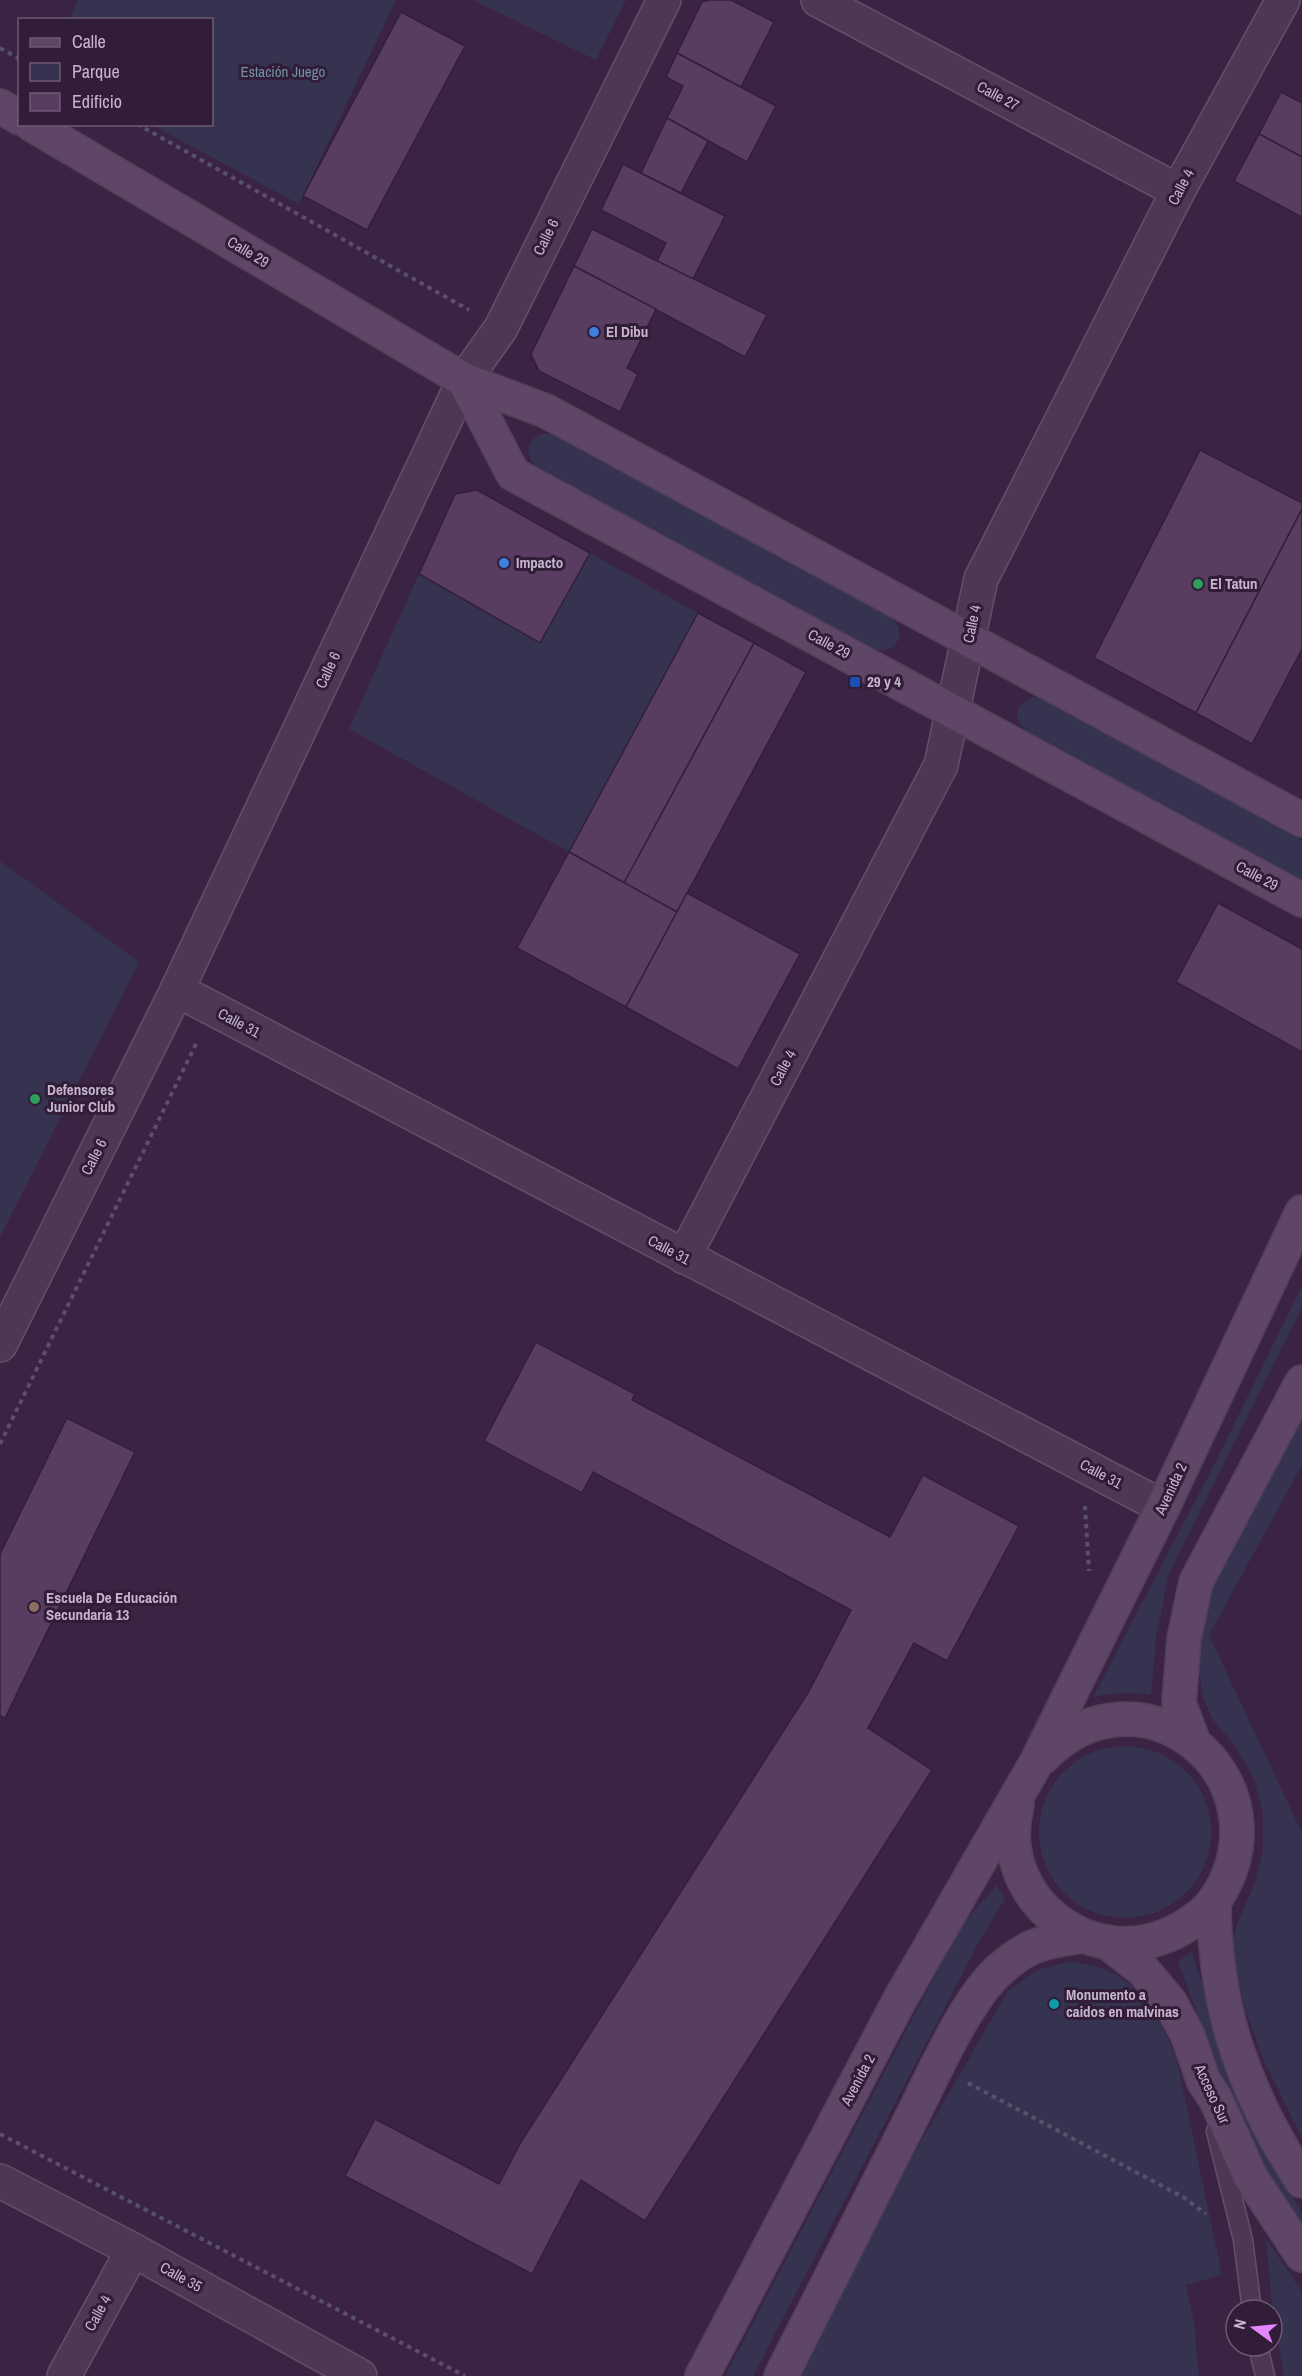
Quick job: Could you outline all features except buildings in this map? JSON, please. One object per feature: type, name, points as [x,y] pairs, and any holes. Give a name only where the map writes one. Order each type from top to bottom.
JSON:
[{"type":"main road","points":[[0,106],[18,117]]},
{"type":"main road","name":"Calle 29","points":[[34,126],[464,380],[546,411],[1302,820]]},
{"type":"main road","name":"Calle 29","points":[[464,380],[513,474],[1302,900]]},
{"type":"main road","name":"Avenida 2","points":[[702,2376],[899,2001],[1029,1776],[1162,1507],[1302,1212]]},
{"type":"main road","name":"Avenida 2","points":[[1194,1743],[1179,1703],[1184,1639],[1196,1582],[1302,1382]]},
{"type":"main road","name":"Avenida 2","points":[[781,2376],[938,2067],[977,1996],[995,1975],[1016,1956],[1041,1942],[1096,1940],[1139,1944],[1168,1936],[1193,1922],[1214,1901],[1229,1875],[1236,1846],[1237,1817],[1225,1780],[1215,1763],[1194,1743],[1168,1728],[1140,1720],[1111,1720],[1083,1728],[1057,1742],[1029,1776],[1014,1817],[1014,1846],[1022,1875],[1036,1900],[1056,1921],[1096,1940]]},
{"type":"main road","points":[[1214,1901],[1214,1941],[1219,1982],[1230,2029],[1246,2077],[1285,2155],[1302,2181]]},
{"type":"main road","name":"Acceso Sur","points":[[1096,1940],[1143,1970],[1170,2002],[1188,2036],[1203,2080],[1216,2100],[1251,2178],[1302,2255]]},
{"type":"street","name":"Calle 6","points":[[0,1345],[177,990],[464,380],[501,328],[664,0]]},
{"type":"street","name":"Calle 27","points":[[818,0],[1178,191]]},
{"type":"street","name":"Calle 4","points":[[684,1257],[941,765],[981,579],[1178,191],[1283,0]]},
{"type":"street","name":"Calle 31","points":[[177,990],[1162,1507]]},
{"type":"street","name":"Calle 35","points":[[0,2181],[133,2250],[360,2376]]},
{"type":"street","name":"Calle 4","points":[[64,2376],[133,2250]]},
{"type":"lane","points":[[1203,2080],[1243,2240],[1250,2298]]},
{"type":"lane","points":[[1261,2358],[1265,2376]]},
{"type":"path","points":[[0,48],[18,57]]},
{"type":"path","points":[[142,126],[501,328]]},
{"type":"path","points":[[0,1444],[203,1031]]},
{"type":"path","points":[[1084,1497],[1089,1577]]},
{"type":"path","points":[[938,2067],[1183,2198],[1243,2240]]},
{"type":"path","points":[[0,2134],[465,2376]]},
{"type":"green space","name":"Estación Juego","points":[[78,0],[396,0],[299,204],[154,126],[213,126],[213,18],[69,18]]},
{"type":"green space","points":[[473,0],[626,0],[596,60]]},
{"type":"green space","points":[[545,433],[553,435],[891,617],[899,630],[898,641],[889,649],[874,649],[536,466],[529,456],[529,446],[534,438]]},
{"type":"green space","points":[[590,553],[698,613],[569,852],[349,729],[419,574],[540,643]]},
{"type":"green space","points":[[1034,697],[1302,840],[1302,880],[1026,731],[1017,716],[1018,711],[1023,703]]},
{"type":"green space","name":"Defensores Junior Club","points":[[0,861],[139,962],[0,1237]]},
{"type":"green space","points":[[1302,1286],[1302,1307],[1169,1573],[1156,1638],[1151,1695],[1122,1693],[1093,1697],[1214,1465]]},
{"type":"green space","points":[[1302,1411],[1302,1465],[1209,1635],[1302,1833],[1302,2138],[1263,2059],[1246,2012],[1234,1964],[1232,1942],[1254,1885],[1263,1850],[1263,1814],[1254,1779],[1236,1747],[1213,1720],[1204,1700],[1198,1668],[1201,1627],[1207,1592]]},
{"type":"green space","points":[[1125,1746],[1158,1753],[1173,1761],[1185,1772],[1196,1784],[1204,1799],[1211,1832],[1204,1865],[1196,1880],[1185,1892],[1173,1903],[1158,1911],[1125,1918],[1092,1911],[1077,1903],[1065,1892],[1054,1880],[1046,1865],[1039,1832],[1046,1799],[1054,1784],[1065,1772],[1077,1761],[1092,1753]]},
{"type":"green space","points":[[997,1885],[1005,1899],[980,1940],[753,2376],[725,2376],[962,1924]]},
{"type":"green space","points":[[1192,1952],[1236,2093],[1302,2214],[1302,2232],[1222,2083],[1178,1961]]},
{"type":"green space","points":[[1071,1961],[1108,1971],[1133,1987],[1152,2008],[1177,2061],[1222,2275],[1186,2285],[1194,2322],[1199,2376],[799,2376],[879,2214],[1008,1991],[1037,1970]]},
{"type":"green space","points":[[1266,2238],[1302,2292],[1302,2376],[1284,2376],[1281,2358],[1284,2358],[1284,2298],[1271,2298]]},
{"type":"place","name":"El Dibu","points":[[594,332]]},
{"type":"place","name":"Impacto","points":[[504,563]]},
{"type":"place","name":"El Tatun","points":[[1198,584]]},
{"type":"place","name":"29 y 4","points":[[855,682]]},
{"type":"place","name":"Defensores Junior Club","points":[[35,1099]]},
{"type":"place","name":"Escuela De Educación Secundaria 13","points":[[34,1607]]},
{"type":"place","name":"Monumento a caidos en malvinas","points":[[1054,2004]]}]
